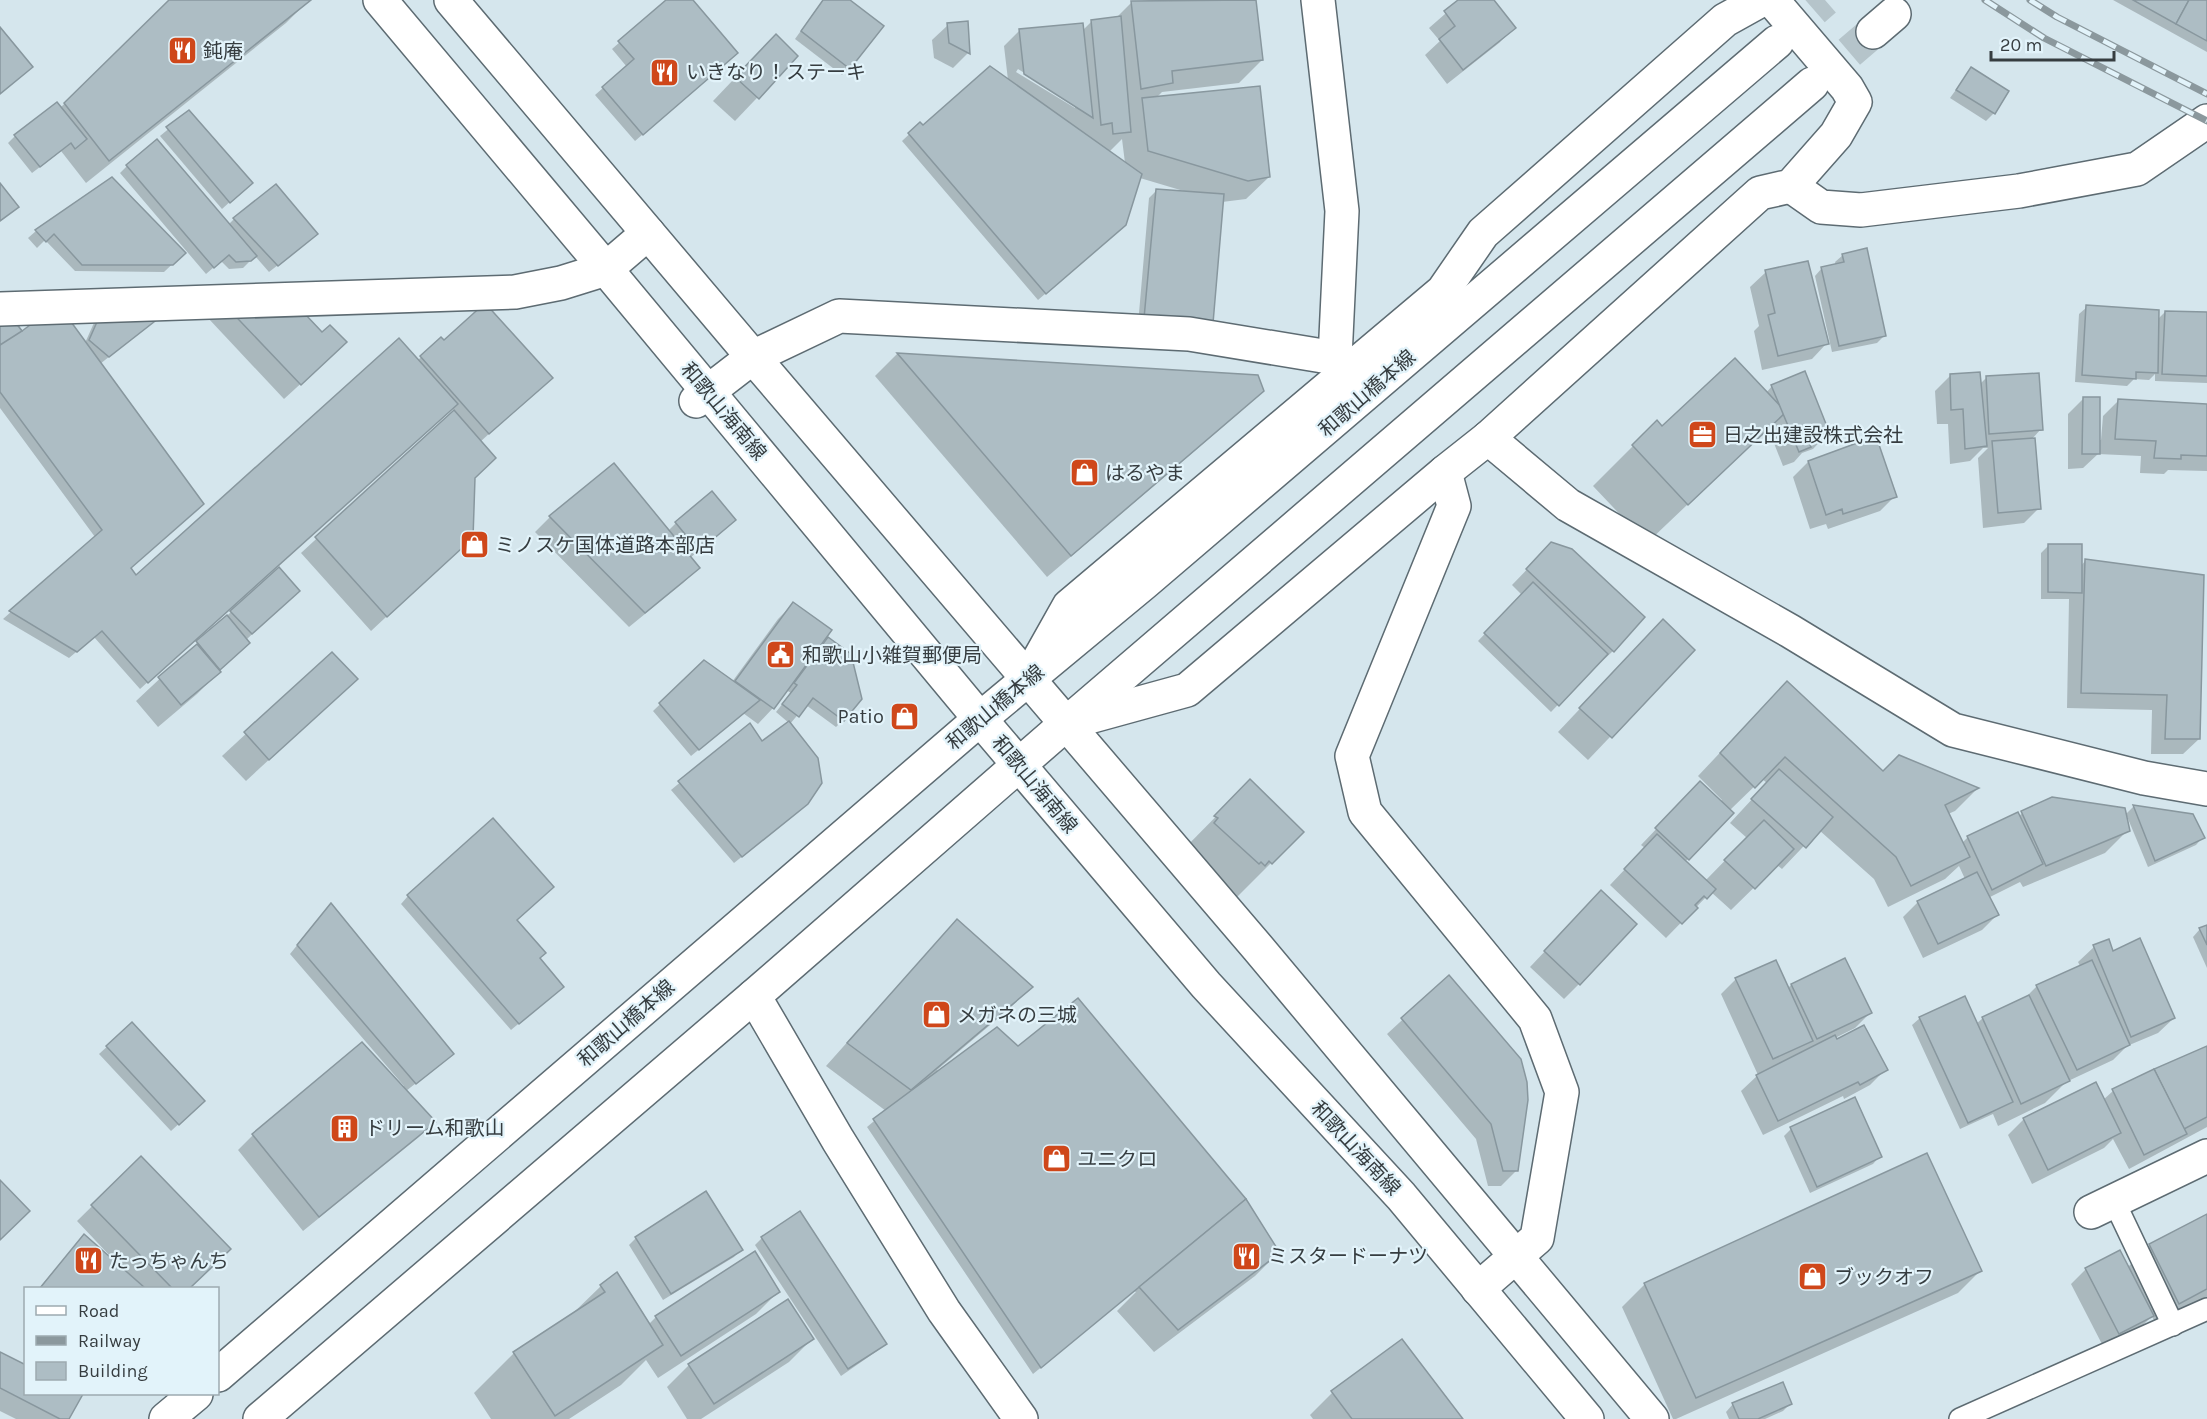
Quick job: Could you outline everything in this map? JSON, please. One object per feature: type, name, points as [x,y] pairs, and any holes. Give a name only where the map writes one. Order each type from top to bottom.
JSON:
[{"type":"main road","name":"和歌山海南線","points":[[380,0],[606,269],[702,397],[1206,985],[1401,1196],[1587,1419]]},
{"type":"main road","points":[[451,0],[1067,723],[1652,1419]]},
{"type":"main road","points":[[1318,0],[1342,211],[1342,364]]},
{"type":"main road","points":[[1028,679],[1069,606],[1342,364],[1443,291],[1483,233],[1725,20],[1761,0]]},
{"type":"main road","points":[[1067,723],[1188,690],[1444,472],[1488,438],[1760,193],[1791,186],[1836,135],[1855,102],[1847,88],[1772,0]]},
{"type":"main road","name":"和歌山橋本線","points":[[219,1374],[980,719],[1154,575],[1777,42]]},
{"type":"main road","points":[[260,1419],[1812,84]]},
{"type":"main road","points":[[1791,186],[1821,207],[1861,210],[2019,191],[2137,169],[2207,121]]},
{"type":"main road","points":[[0,309],[515,292],[561,283],[606,269],[648,233]]},
{"type":"main road","points":[[702,397],[753,357],[839,316],[1189,334],[1342,364]]},
{"type":"main road","points":[[1488,438],[1568,505],[1790,631],[1953,730],[2144,777],[2207,789]]},
{"type":"main road","points":[[1444,472],[1454,506],[1352,756],[1365,812],[1535,1019],[1562,1092],[1537,1238],[1478,1289]]},
{"type":"main road","points":[[754,996],[844,1150],[944,1311],[1021,1419]]},
{"type":"main road","points":[[2102,1207],[2207,1156]]},
{"type":"main road","points":[[166,1419],[195,1395]]},
{"type":"lane","points":[[2102,1207],[2173,1325]]},
{"type":"lane","points":[[1960,1419],[2207,1309]]},
{"type":"building","name":"鈍庵","points":[[169,0],[311,0],[109,161],[64,103]]},
{"type":"building","points":[[666,0],[693,0],[738,53],[643,135],[602,87],[634,59],[618,41]]},
{"type":"building","points":[[823,0],[850,0],[884,26],[850,69],[801,31]]},
{"type":"building","points":[[1256,0],[1263,60],[1172,71],[1173,83],[1141,89],[1131,1]]},
{"type":"building","points":[[1458,0],[1494,0],[1516,28],[1463,70],[1439,39],[1455,26],[1444,11]]},
{"type":"building","points":[[2133,0],[2189,0],[2176,24]]},
{"type":"building","points":[[2189,0],[2207,0],[2207,41],[2176,24]]},
{"type":"building","points":[[1121,16],[1131,132],[1113,134],[1112,123],[1101,125],[1091,20]]},
{"type":"building","points":[[968,21],[970,54],[949,43],[947,23]]},
{"type":"building","points":[[1083,23],[1093,118],[1024,74],[1019,29]]},
{"type":"building","points":[[0,27],[33,67],[0,94]]},
{"type":"building","points":[[776,34],[798,56],[759,99],[735,77]]},
{"type":"building","points":[[990,66],[1142,174],[1126,225],[1046,294],[908,133],[920,122],[923,125]]},
{"type":"building","points":[[1971,67],[2009,91],[1995,114],[1956,90]]},
{"type":"building","points":[[1260,86],[1270,177],[1248,181],[1148,151],[1142,98]]},
{"type":"building","points":[[57,102],[87,139],[75,149],[71,143],[40,167],[14,135]]},
{"type":"building","points":[[189,110],[253,183],[230,203],[166,127]]},
{"type":"building","points":[[157,139],[257,256],[251,261],[236,262],[229,255],[214,268],[126,165]]},
{"type":"building","points":[[112,177],[186,253],[173,265],[82,265],[54,234],[46,242],[35,230]]},
{"type":"building","points":[[0,183],[19,207],[0,221]]},
{"type":"building","points":[[276,184],[318,234],[278,266],[233,218]]},
{"type":"building","points":[[1156,189],[1224,194],[1212,335],[1143,329]]},
{"type":"building","points":[[1867,248],[1886,336],[1839,346],[1821,267],[1844,262],[1842,254]]},
{"type":"building","points":[[1808,261],[1829,344],[1778,356],[1768,315],[1775,313],[1765,270]]},
{"type":"building","points":[[288,296],[322,332],[330,325],[347,342],[301,385],[222,302]]},
{"type":"building","points":[[108,297],[159,318],[109,357],[89,340]]},
{"type":"building","points":[[485,303],[553,378],[489,434],[420,356],[441,337],[444,340]]},
{"type":"building","points":[[58,304],[204,504],[131,568],[136,575],[399,338],[458,404],[148,683],[102,631],[77,652],[9,611],[102,530],[0,392],[0,314],[6,310],[22,331]]},
{"type":"building","points":[[2086,305],[2159,310],[2158,373],[2136,372],[2136,379],[2082,375]]},
{"type":"building","points":[[6,310],[22,331],[0,345],[0,314]]},
{"type":"building","points":[[2165,311],[2207,312],[2207,376],[2162,374]]},
{"type":"building","name":"はるやま","points":[[897,353],[1258,375],[1264,391],[1071,556]]},
{"type":"building","name":"日之出建設株式会社","points":[[1735,358],[1786,412],[1688,505],[1632,445],[1657,420],[1662,426]]},
{"type":"building","points":[[1805,371],[1830,434],[1809,443],[1811,447],[1799,452],[1771,385]]},
{"type":"building","points":[[1980,372],[1987,446],[1965,449],[1963,409],[1951,410],[1950,374]]},
{"type":"building","points":[[2039,373],[2043,430],[1989,434],[1986,376]]},
{"type":"building","points":[[2083,397],[2100,397],[2100,454],[2082,454]]},
{"type":"building","points":[[2118,399],[2207,404],[2207,456],[2181,455],[2181,459],[2154,458],[2156,441],[2115,439]]},
{"type":"building","points":[[454,410],[496,458],[475,478],[473,538],[387,617],[315,537]]},
{"type":"building","points":[[1876,436],[1897,497],[1843,514],[1842,509],[1826,515],[1808,461]]},
{"type":"building","points":[[2035,438],[2041,509],[1998,513],[1992,441]]},
{"type":"building","points":[[614,463],[700,568],[645,613],[549,516]]},
{"type":"building","points":[[712,491],[736,520],[699,551],[675,522]]},
{"type":"building","points":[[1551,542],[1572,549],[1645,617],[1614,652],[1526,569]]},
{"type":"building","points":[[2048,544],[2082,544],[2082,593],[2048,592]]},
{"type":"building","points":[[2085,559],[2204,575],[2200,739],[2165,739],[2167,695],[2081,693]]},
{"type":"building","points":[[279,567],[300,591],[252,634],[230,611]]},
{"type":"building","points":[[1533,582],[1608,654],[1559,706],[1484,633]]},
{"type":"building","points":[[793,602],[832,630],[774,709],[735,681]]},
{"type":"building","points":[[227,615],[250,643],[220,670],[196,641]]},
{"type":"building","points":[[1663,619],[1695,650],[1612,738],[1579,708]]},
{"type":"building","points":[[828,637],[851,654],[862,699],[844,721],[813,698],[799,717],[782,704],[797,685],[794,683]]},
{"type":"building","points":[[197,644],[221,672],[181,705],[158,677]]},
{"type":"building","points":[[332,652],[358,679],[269,760],[244,732]]},
{"type":"building","points":[[704,660],[760,700],[699,750],[659,703]]},
{"type":"building","points":[[1787,681],[1883,771],[1899,755],[1979,788],[1945,805],[1970,857],[1911,886],[1896,857],[1785,757],[1755,788],[1720,753]]},
{"type":"building","points":[[789,721],[818,758],[822,783],[808,804],[742,857],[678,781],[750,723],[762,741]]},
{"type":"building","points":[[1779,769],[1833,817],[1806,848],[1751,799]]},
{"type":"building","points":[[1250,779],[1304,832],[1272,864],[1269,861],[1265,866],[1261,862],[1259,864],[1214,823],[1218,818],[1214,816]]},
{"type":"building","points":[[1700,781],[1734,813],[1689,860],[1655,828]]},
{"type":"building","points":[[2052,797],[2125,808],[2130,831],[2046,866],[2021,811]]},
{"type":"building","points":[[2133,805],[2193,814],[2205,838],[2155,861]]},
{"type":"building","points":[[2018,812],[2043,864],[1992,890],[1967,836]]},
{"type":"building","points":[[493,818],[554,887],[517,920],[546,953],[540,958],[564,987],[519,1024],[407,895]]},
{"type":"building","points":[[1764,820],[1794,849],[1755,889],[1724,860]]},
{"type":"building","points":[[1657,834],[1716,889],[1707,899],[1704,896],[1695,905],[1698,908],[1682,924],[1624,869]]},
{"type":"building","points":[[1977,872],[1999,915],[1938,944],[1917,901]]},
{"type":"building","points":[[1601,890],[1637,924],[1580,985],[1544,951]]},
{"type":"building","points":[[331,903],[454,1054],[416,1084],[297,945]]},
{"type":"building","name":"メガネの三城","points":[[957,919],[1033,987],[911,1090],[847,1043]]},
{"type":"building","points":[[2207,925],[2207,945],[2199,928]]},
{"type":"building","points":[[2140,938],[2175,1018],[2131,1037],[2093,945],[2109,939],[2113,951]]},
{"type":"building","points":[[1845,958],[1872,1013],[1817,1039],[1791,984]]},
{"type":"building","points":[[1776,960],[1813,1041],[1773,1059],[1735,978]]},
{"type":"building","points":[[2092,960],[2130,1045],[2077,1070],[2036,985]]},
{"type":"building","points":[[1449,975],[1521,1059],[1527,1082],[1528,1100],[1518,1171],[1503,1171],[1491,1124],[1401,1018]]},
{"type":"building","points":[[2029,995],[2070,1081],[2021,1104],[1982,1017]]},
{"type":"building","points":[[1965,996],[2013,1102],[1968,1123],[1919,1017]]},
{"type":"building","name":"ユニクロ","points":[[1078,998],[1246,1199],[1041,1368],[873,1119],[997,1027],[1018,1046]]},
{"type":"building","points":[[132,1022],[205,1101],[179,1125],[106,1046]]},
{"type":"building","points":[[1864,1025],[1888,1070],[1860,1085],[1858,1082],[1778,1121],[1756,1075],[1835,1035],[1837,1039]]},
{"type":"building","name":"ドリーム和歌山","points":[[362,1042],[436,1122],[319,1217],[252,1134]]},
{"type":"building","points":[[2207,1046],[2207,1117],[2184,1129],[2154,1069]]},
{"type":"building","points":[[2154,1069],[2187,1134],[2144,1155],[2112,1089]]},
{"type":"building","points":[[2096,1082],[2121,1133],[2048,1170],[2023,1118]]},
{"type":"building","points":[[1855,1097],[1882,1157],[1817,1187],[1790,1127]]},
{"type":"building","name":"ブックオフ","points":[[1927,1153],[1982,1271],[1696,1398],[1644,1283]]},
{"type":"building","points":[[141,1156],[231,1249],[191,1287],[171,1287],[91,1205]]},
{"type":"building","points":[[0,1180],[30,1211],[0,1240]]},
{"type":"building","points":[[706,1191],[743,1250],[671,1294],[635,1237]]},
{"type":"building","points":[[1246,1199],[1280,1253],[1178,1330],[1139,1287]]},
{"type":"building","points":[[800,1211],[887,1344],[848,1369],[761,1237]]},
{"type":"building","points":[[2207,1214],[2207,1289],[2179,1304],[2149,1244]]},
{"type":"building","name":"たっちゃんち","points":[[84,1234],[144,1287],[41,1287]]},
{"type":"building","points":[[2120,1250],[2154,1316],[2119,1334],[2085,1268]]},
{"type":"building","points":[[755,1251],[780,1292],[681,1356],[655,1316]]},
{"type":"building","points":[[617,1272],[663,1345],[555,1416],[513,1352],[605,1292],[600,1285]]},
{"type":"building","points":[[788,1299],[814,1339],[714,1404],[688,1364]]},
{"type":"building","points":[[1402,1339],[1463,1419],[1352,1419],[1331,1391]]},
{"type":"building","points":[[0,1352],[24,1364],[24,1395],[82,1395],[69,1419],[60,1419],[0,1388]]},
{"type":"building","points":[[1783,1382],[1792,1404],[1758,1419],[1739,1419],[1732,1403]]},
{"type":"tunnel","points":[[1777,42],[1825,0]]},
{"type":"tunnel","points":[[1812,84],[1873,32]]},
{"type":"railway","points":[[1985,0],[2044,38],[2207,121]]},
{"type":"railway","points":[[2030,0],[2057,17],[2207,94]]},
{"type":"place","name":"鈍庵","points":[[182,51]]},
{"type":"place","name":"いきなり！ステーキ","points":[[665,72]]},
{"type":"place","name":"日之出建設株式会社","points":[[1702,435]]},
{"type":"place","name":"はるやま","points":[[1084,473]]},
{"type":"place","name":"ミノスケ国体道路本部店","points":[[474,545]]},
{"type":"place","name":"和歌山小雑賀郵便局","points":[[781,655]]},
{"type":"place","name":"Patio","points":[[905,716]]},
{"type":"place","name":"メガネの三城","points":[[936,1015]]},
{"type":"place","name":"ドリーム和歌山","points":[[344,1128]]},
{"type":"place","name":"ユニクロ","points":[[1056,1159]]},
{"type":"place","name":"ミスタードーナツ","points":[[1247,1256]]},
{"type":"place","name":"たっちゃんち","points":[[88,1261]]},
{"type":"place","name":"ブックオフ","points":[[1813,1277]]}]
